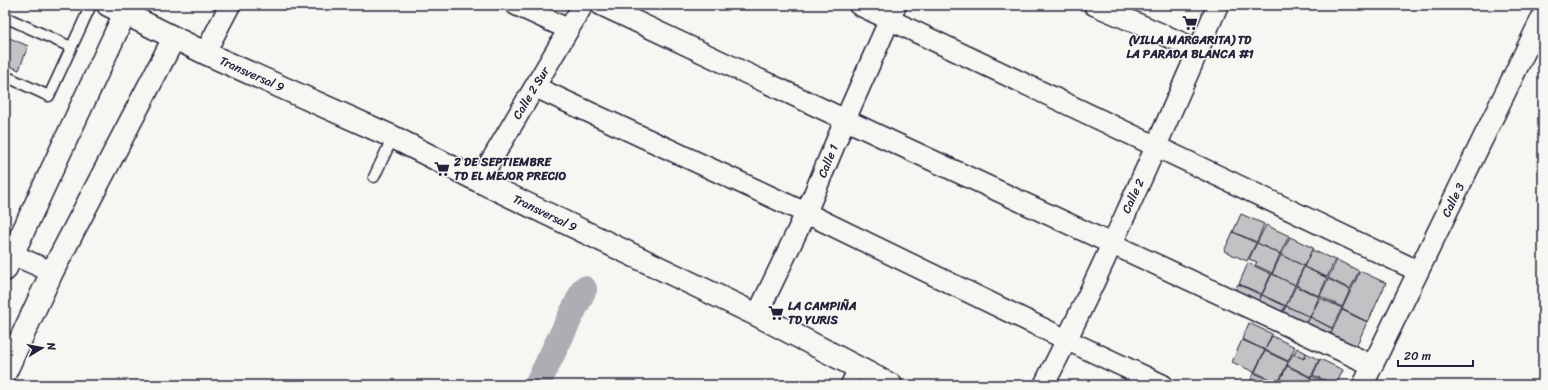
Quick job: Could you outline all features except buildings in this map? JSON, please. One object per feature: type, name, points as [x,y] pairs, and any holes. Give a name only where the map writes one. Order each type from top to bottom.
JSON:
[{"type":"street","points":[[205,53],[230,5]]},
{"type":"street","points":[[516,5],[568,29]]},
{"type":"street","name":"Calle 2 Sur","points":[[479,181],[583,5]]},
{"type":"street","points":[[601,5],[1372,365]]},
{"type":"street","points":[[859,5],[893,12],[1156,147],[1418,271]]},
{"type":"street","points":[[1094,5],[1198,50]]},
{"type":"street","name":"Calle 2","points":[[1044,385],[1067,340],[1156,147],[1218,5]]},
{"type":"street","points":[[52,272],[7,258],[120,8]]},
{"type":"street","name":"Transversal 9","points":[[120,8],[174,38],[205,53],[393,137],[479,181],[757,315],[853,376],[892,385]]},
{"type":"street","name":"Calle 1","points":[[757,315],[806,213],[893,12]]},
{"type":"street","name":"Calle 3","points":[[1363,385],[1543,15]]},
{"type":"street","points":[[5,374],[52,272],[174,38]]},
{"type":"street","points":[[535,87],[806,213],[1163,385]]},
{"type":"lane","points":[[5,76],[49,96],[91,5]]},
{"type":"lane","points":[[5,17],[71,47]]},
{"type":"lane","points":[[374,177],[393,137]]},
{"type":"waterway","points":[[537,385],[584,289]]},
{"type":"place","name":"(VILLA MARGARITA) TD LA PARADA BLANCA #1","points":[[1190,23]]},
{"type":"place","name":"2 DE SEPTIEMBRE TD EL MEJOR PRECIO","points":[[442,169]]},
{"type":"place","name":"LA CAMPIÑA TD YURIS","points":[[776,313]]}]
